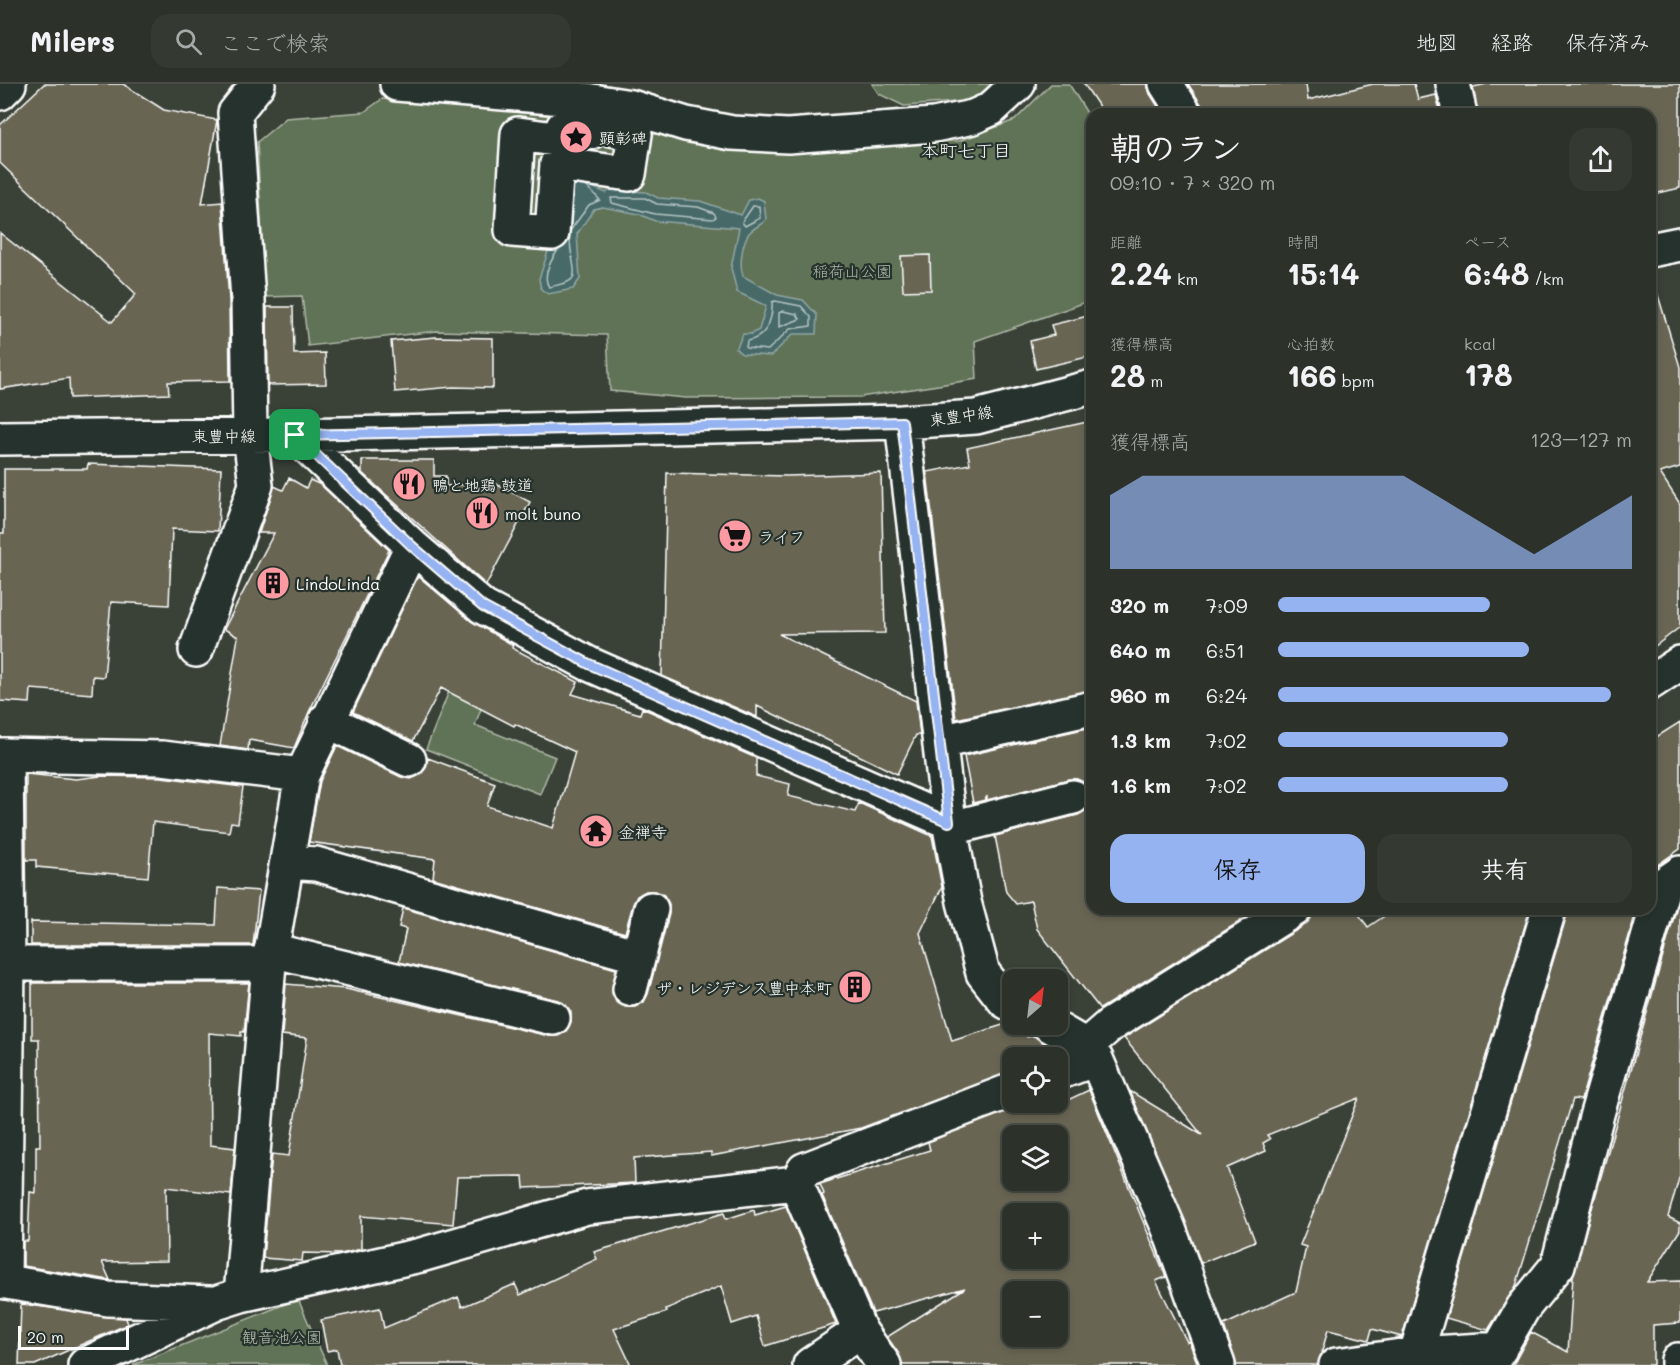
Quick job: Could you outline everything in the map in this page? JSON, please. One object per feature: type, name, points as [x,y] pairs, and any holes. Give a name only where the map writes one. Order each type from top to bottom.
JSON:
[{"type":"street","points":[[0,93],[9,84]]},
{"type":"street","points":[[196,650],[256,485],[250,435],[248,299],[235,113],[258,84]]},
{"type":"street","points":[[397,84],[586,100],[631,107],[686,124],[732,133],[788,136],[934,125],[973,117],[991,109],[1018,84]]},
{"type":"street","points":[[1166,84],[1181,108]]},
{"type":"street","points":[[1453,84],[1459,108]]},
{"type":"street","points":[[592,125],[635,134],[629,174],[557,164],[552,233],[512,230],[518,134],[562,140],[563,127],[591,132],[592,125]]},
{"type":"street","points":[[1656,249],[1680,244]]},
{"type":"street","name":"東豊中線","points":[[0,438],[295,435],[902,422],[976,417],[1086,389]]},
{"type":"street","points":[[902,422],[940,742],[964,902],[983,973],[1002,997]]},
{"type":"street","points":[[295,435],[412,546],[483,607],[565,653],[951,825],[1073,797]]},
{"type":"street","points":[[228,1299],[270,957],[302,775],[326,720],[412,546]]},
{"type":"street","points":[[1656,679],[1680,663]]},
{"type":"street","points":[[940,742],[1086,709]]},
{"type":"street","points":[[326,720],[409,760]]},
{"type":"street","points":[[228,1299],[108,1299],[2,1281],[3,755],[162,758],[302,775]]},
{"type":"street","points":[[287,862],[316,864],[638,956]]},
{"type":"street","points":[[1656,911],[1664,884],[1680,873]]},
{"type":"street","points":[[630,989],[651,909]]},
{"type":"street","points":[[1068,1067],[1091,1052],[1110,1025],[1285,915]]},
{"type":"street","points":[[1416,1354],[1547,915]]},
{"type":"street","points":[[1336,1365],[1416,1354],[1495,1357],[1523,1308],[1558,1265],[1597,1114],[1655,915]]},
{"type":"street","points":[[4,964],[270,957],[553,1018]]},
{"type":"street","points":[[1065,1035],[1091,1052],[1169,1229],[1218,1365]]},
{"type":"street","points":[[796,1183],[804,1170],[1002,1094]]},
{"type":"street","points":[[85,1365],[228,1299],[421,1255],[587,1207],[796,1183]]},
{"type":"street","points":[[796,1183],[860,1330],[884,1365]]},
{"type":"street","points":[[810,1365],[860,1330]]},
{"type":"green space","points":[[872,84],[995,84],[982,100],[904,106],[879,94]]},
{"type":"green space","name":"稲荷山公園","points":[[1051,84],[1069,84],[1086,111],[1086,302],[975,341],[977,379],[860,397],[686,398],[610,391],[607,335],[437,331],[308,346],[302,296],[265,297],[257,142],[286,118],[364,112],[382,99],[565,117],[719,143],[959,141],[1015,120]]},
{"type":"green space","points":[[455,676],[488,690],[475,725],[555,757],[540,794],[426,749]]},
{"type":"green space","name":"観音池公園","points":[[298,1299],[327,1365],[133,1365]]},
{"type":"water","points":[[569,177],[593,180],[592,187],[606,193],[610,190],[646,192],[658,198],[700,201],[741,215],[749,200],[758,198],[764,201],[766,220],[750,232],[743,247],[741,266],[743,276],[777,295],[803,300],[817,315],[816,334],[793,334],[771,356],[742,354],[736,349],[743,334],[751,334],[759,330],[766,306],[737,292],[731,268],[739,228],[655,221],[639,214],[603,207],[594,209],[577,234],[580,279],[573,289],[548,294],[541,289],[539,279],[561,212],[571,202],[568,189]]},
{"type":"building","points":[[44,84],[123,84],[164,110],[217,120],[202,204],[222,202],[229,300],[230,381],[168,382],[169,394],[70,398],[69,378],[0,389],[0,233],[112,322],[136,294],[0,163],[0,125]]},
{"type":"building","points":[[1084,84],[1147,84],[1150,94],[1159,108],[1100,108]]},
{"type":"building","points":[[1188,84],[1306,84],[1308,100],[1373,84],[1414,84],[1418,99],[1436,95],[1439,108],[1202,108]]},
{"type":"building","points":[[1487,84],[1680,84],[1680,188],[1656,194],[1656,108],[1477,108],[1473,87]]},
{"type":"building","points":[[930,255],[931,290],[903,291],[901,256]]},
{"type":"building","points":[[1656,292],[1680,367],[1680,467],[1660,473],[1680,504],[1680,627],[1656,645]]},
{"type":"building","points":[[267,307],[293,307],[294,354],[325,353],[326,384],[268,385]]},
{"type":"building","points":[[1086,316],[1086,357],[1036,369],[1030,341],[1054,335],[1051,325]]},
{"type":"building","points":[[436,337],[493,338],[493,388],[453,387],[395,392],[391,341]]},
{"type":"building","points":[[1086,422],[1086,691],[956,719],[927,472],[970,464],[967,448]]},
{"type":"building","points":[[362,460],[434,460],[434,476],[446,476],[446,486],[492,482],[530,502],[486,585],[362,473]]},
{"type":"building","points":[[88,464],[221,469],[218,531],[172,529],[169,605],[111,602],[104,677],[93,676],[92,694],[31,689],[30,703],[0,701],[0,533],[4,533],[4,469],[87,469]]},
{"type":"building","points":[[667,473],[787,476],[881,473],[885,633],[779,634],[916,701],[920,735],[916,735],[897,774],[757,706],[757,717],[662,676]]},
{"type":"building","points":[[289,478],[306,488],[310,480],[321,485],[389,550],[309,712],[294,748],[249,740],[248,750],[220,746],[238,637],[224,629],[274,533],[259,533],[274,486],[283,490]]},
{"type":"building","points":[[418,576],[471,621],[513,645],[512,648],[578,682],[572,694],[640,714],[642,708],[756,758],[756,776],[790,784],[788,796],[855,812],[859,803],[932,836],[942,887],[920,933],[952,1041],[1002,1025],[1002,1035],[1034,1036],[1050,1047],[1002,1047],[1002,1076],[861,1128],[711,1156],[711,1152],[634,1158],[635,1183],[524,1188],[523,1176],[457,1177],[453,1224],[361,1216],[361,1249],[341,1254],[303,1253],[302,1261],[263,1258],[272,1154],[289,1156],[307,1038],[282,1035],[286,984],[346,989],[549,1036],[558,1036],[566,1031],[571,1022],[571,1012],[558,1000],[399,962],[406,929],[399,927],[403,908],[616,969],[612,993],[616,1002],[626,1007],[635,1007],[644,1002],[648,994],[669,914],[669,904],[664,895],[655,891],[646,891],[637,896],[633,904],[625,933],[433,878],[435,859],[309,842],[320,781],[337,746],[401,777],[411,779],[420,775],[426,768],[428,758],[495,783],[487,806],[553,828],[575,752],[515,724],[514,726],[441,688],[413,741],[353,712]]},
{"type":"building","points":[[1680,722],[1680,849],[1656,866],[1656,737]]},
{"type":"building","points":[[1086,728],[1086,784],[1077,779],[1069,779],[987,800],[987,796],[985,800],[973,803],[964,756]]},
{"type":"building","points":[[26,774],[76,779],[101,776],[161,777],[243,787],[238,823],[231,822],[229,832],[153,822],[148,877],[36,867],[36,860],[26,860]]},
{"type":"building","points":[[1086,810],[1086,915],[1250,915],[1100,1009],[1037,929],[1031,901],[1016,904],[1006,892],[995,836],[1078,815]]},
{"type":"building","points":[[218,888],[259,891],[253,945],[31,945],[31,922],[216,925]]},
{"type":"building","points":[[1677,906],[1680,907],[1680,1175],[1668,1217],[1680,1223],[1680,1230],[1647,1282],[1680,1281],[1680,1323],[1653,1325],[1653,1365],[1513,1365],[1531,1332],[1568,1352],[1573,1276]]},
{"type":"building","points":[[1312,915],[1359,915],[1368,927],[1386,915],[1528,915],[1402,1337],[1372,1329],[1369,1340],[1328,1330],[1318,1365],[1236,1365],[1224,1325],[1296,1292],[1306,1247],[1300,1245],[1359,1098],[1267,1135],[1270,1139],[1263,1143],[1266,1151],[1227,1168],[1255,1241],[1201,1263],[1130,1091],[1202,1135],[1124,1038],[1305,925]]},
{"type":"building","points":[[1566,915],[1635,915],[1581,1100],[1573,1099],[1516,1286],[1488,1330],[1446,1318]]},
{"type":"building","points":[[32,983],[249,983],[244,1032],[241,1032],[241,1036],[209,1033],[210,1145],[235,1148],[231,1195],[166,1187],[167,1261],[102,1262],[110,1280],[23,1266],[23,1241],[28,1241],[30,1192],[36,1193],[36,1146],[40,1146],[39,1039],[32,1039]]},
{"type":"building","points":[[1089,1090],[1166,1277],[1156,1281],[1187,1342],[1189,1341],[1198,1365],[902,1365],[899,1354],[887,1337],[965,1288],[873,1313],[822,1195],[824,1194],[820,1184],[930,1150],[928,1142],[1002,1112],[1068,1113],[1068,1100]]},
{"type":"building","points":[[786,1206],[836,1324],[765,1346],[756,1316],[732,1324],[721,1286],[666,1309],[667,1312],[614,1329],[631,1365],[340,1365],[337,1349],[327,1351],[321,1320],[380,1308],[384,1328],[458,1297],[462,1307],[515,1284],[520,1295],[597,1259],[594,1252],[724,1213],[726,1219],[754,1210],[755,1215]]},
{"type":"building","points":[[21,1304],[126,1318],[128,1324],[35,1365],[19,1365]]},
{"type":"place","name":"顕彰碑","points":[[576,137]]},
{"type":"place","name":"鴨と地鶏 鼓道","points":[[409,484]]},
{"type":"place","name":"molt buno","points":[[482,513]]},
{"type":"place","name":"ライフ","points":[[735,536]]},
{"type":"place","name":"LindoLinda","points":[[273,583]]},
{"type":"place","name":"金禅寺","points":[[596,831]]},
{"type":"place","name":"ザ・レジデンス豊中本町","points":[[855,987]]},
{"type":"district","name":"本町七丁目","points":[[966,150]]},
{"type":"route","points":[[902,422],[949,822],[565,653],[483,607],[412,546],[295,435],[902,422]]}]
